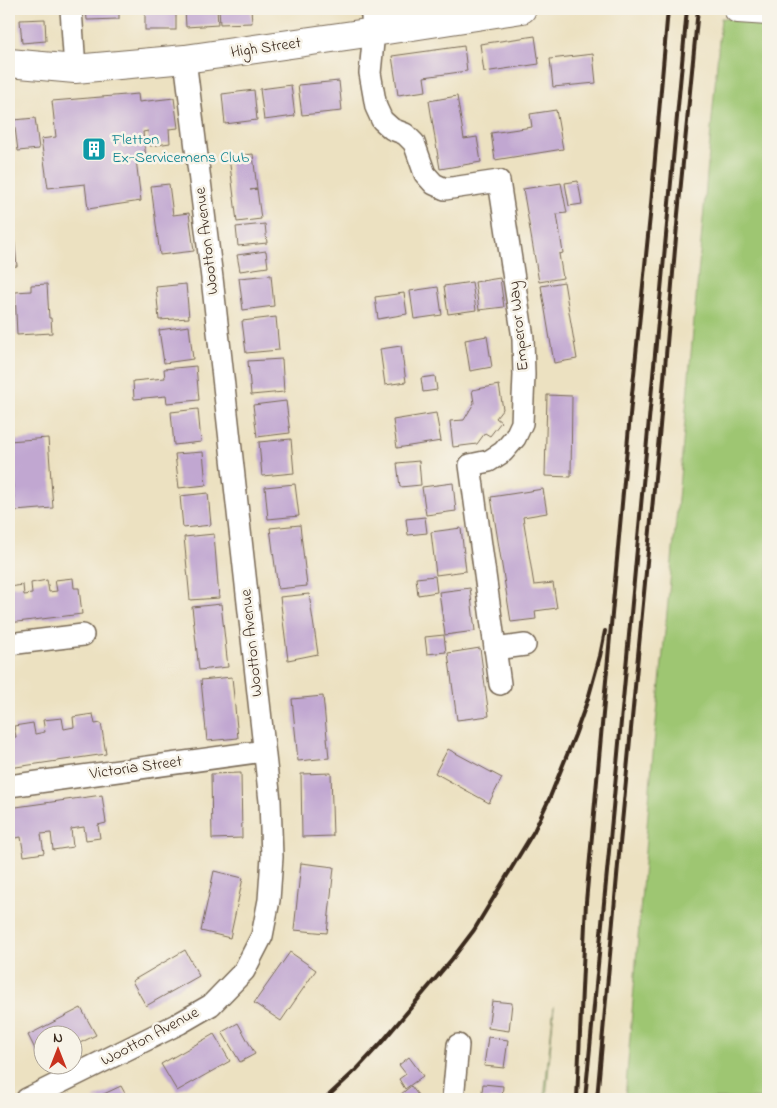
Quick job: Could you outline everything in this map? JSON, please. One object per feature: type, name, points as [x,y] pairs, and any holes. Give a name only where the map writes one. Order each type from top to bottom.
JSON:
[{"type":"main road","name":"High Street","points":[[9,63],[75,69],[185,59],[373,21],[522,9]]},
{"type":"main road","points":[[738,9],[768,11]]},
{"type":"street","points":[[71,9],[75,69]]},
{"type":"street","name":"Emperor Way","points":[[373,21],[370,73],[376,107],[382,120],[392,129],[405,134],[414,143],[425,174],[434,184],[445,188],[499,181],[523,338],[522,423],[515,438],[503,452],[489,461],[470,465],[500,684]]},
{"type":"street","name":"Wootton Avenue","points":[[27,1099],[180,1023],[211,1005],[244,971],[262,936],[269,900],[272,857],[270,802],[212,278],[185,59]]},
{"type":"street","points":[[9,644],[83,635]]},
{"type":"street","points":[[496,649],[525,645]]},
{"type":"street","name":"Victoria Street","points":[[9,786],[264,751]]},
{"type":"street","points":[[453,1099],[458,1045]]},
{"type":"green space","points":[[721,18],[768,22],[768,1099],[625,1099],[652,764],[677,510]]},
{"type":"green space","points":[[554,1006],[546,1099],[544,1099]]},
{"type":"building","points":[[86,9],[119,9],[119,19],[87,20]]},
{"type":"building","points":[[145,9],[176,9],[176,30],[145,30]]},
{"type":"building","points":[[185,9],[217,9],[218,25],[186,27]]},
{"type":"building","points":[[219,9],[251,9],[252,23],[220,24]]},
{"type":"building","points":[[45,19],[46,41],[22,43],[20,20]]},
{"type":"building","points":[[535,36],[539,64],[484,72],[480,44]]},
{"type":"building","points":[[464,46],[467,71],[424,77],[426,91],[398,95],[392,56]]},
{"type":"building","points":[[593,54],[596,83],[553,87],[550,59]]},
{"type":"building","points":[[339,81],[342,111],[302,115],[298,85]]},
{"type":"building","points":[[291,85],[295,116],[264,120],[260,89]]},
{"type":"building","points":[[254,90],[257,120],[225,124],[222,94]]},
{"type":"building","name":"Fletton Ex-Servicemens Club","points":[[138,94],[139,102],[174,98],[178,128],[169,129],[170,143],[150,146],[148,131],[143,132],[146,158],[136,159],[141,201],[88,209],[85,184],[48,188],[41,139],[56,137],[52,101]]},
{"type":"building","points":[[457,96],[464,139],[477,137],[481,162],[440,169],[429,101]]},
{"type":"building","points":[[556,110],[563,149],[495,160],[491,133],[532,127],[530,114]]},
{"type":"building","points":[[35,118],[39,149],[18,151],[14,120]]},
{"type":"building","points":[[253,154],[261,219],[237,222],[229,157]]},
{"type":"building","points":[[578,181],[582,204],[569,206],[565,183]]},
{"type":"building","points":[[561,183],[567,213],[557,214],[563,253],[559,254],[563,278],[539,282],[523,189]]},
{"type":"building","points":[[169,184],[173,215],[189,213],[194,251],[160,255],[151,186]]},
{"type":"building","points":[[265,224],[267,243],[238,246],[236,227]]},
{"type":"building","points":[[14,236],[17,266],[9,267],[9,237]]},
{"type":"building","points":[[266,251],[268,267],[240,271],[237,255]]},
{"type":"building","points":[[271,275],[274,306],[243,310],[239,278]]},
{"type":"building","points":[[500,278],[504,307],[479,310],[475,282]]},
{"type":"building","points":[[472,282],[476,310],[448,314],[444,286]]},
{"type":"building","points":[[564,282],[577,359],[554,363],[541,286]]},
{"type":"building","points":[[47,284],[52,333],[17,335],[15,292],[31,291],[31,285]]},
{"type":"building","points":[[186,284],[189,318],[159,320],[156,287]]},
{"type":"building","points":[[438,287],[442,315],[414,319],[410,291]]},
{"type":"building","points":[[404,293],[407,314],[378,319],[375,297]]},
{"type":"building","points":[[276,317],[279,350],[246,353],[242,321]]},
{"type":"building","points":[[189,326],[193,359],[164,363],[159,330]]},
{"type":"building","points":[[487,336],[492,367],[470,371],[465,340]]},
{"type":"building","points":[[401,346],[406,382],[385,385],[380,349]]},
{"type":"building","points":[[282,359],[284,392],[251,395],[248,361]]},
{"type":"building","points":[[196,366],[199,400],[167,403],[166,396],[134,399],[133,381],[165,378],[164,369]]},
{"type":"building","points":[[435,376],[437,390],[423,392],[421,378]]},
{"type":"building","points":[[499,385],[503,409],[496,418],[501,422],[490,436],[485,433],[477,444],[453,447],[450,421],[464,420],[474,403],[472,390]]},
{"type":"building","points":[[547,395],[572,396],[571,477],[545,476]]},
{"type":"building","points":[[286,401],[290,433],[257,437],[253,405]]},
{"type":"building","points":[[198,409],[201,442],[174,445],[171,412]]},
{"type":"building","points":[[436,413],[441,441],[397,448],[393,420]]},
{"type":"building","points":[[48,438],[53,508],[15,511],[9,441]]},
{"type":"building","points":[[291,439],[294,473],[262,476],[259,442]]},
{"type":"building","points":[[203,452],[206,485],[179,488],[175,454]]},
{"type":"building","points":[[419,461],[421,485],[400,487],[397,463]]},
{"type":"building","points":[[453,483],[456,511],[426,515],[422,487]]},
{"type":"building","points":[[295,484],[299,516],[268,519],[265,487]]},
{"type":"building","points":[[543,489],[547,513],[523,517],[534,585],[553,583],[557,608],[535,611],[536,619],[511,622],[491,497]]},
{"type":"building","points":[[208,493],[211,525],[183,528],[180,496]]},
{"type":"building","points":[[425,517],[427,533],[408,535],[406,519]]},
{"type":"building","points":[[300,525],[307,586],[278,589],[270,528]]},
{"type":"building","points":[[461,528],[466,571],[436,575],[431,532]]},
{"type":"building","points":[[214,534],[219,598],[190,600],[184,537]]},
{"type":"building","points":[[435,576],[437,592],[418,595],[416,578]]},
{"type":"building","points":[[73,578],[74,588],[79,588],[82,614],[9,623],[9,587],[23,585],[24,595],[32,594],[31,583],[47,580],[49,592],[57,591],[55,580]]},
{"type":"building","points":[[470,588],[475,631],[445,635],[439,592]]},
{"type":"building","points":[[309,594],[318,654],[288,660],[280,597]]},
{"type":"building","points":[[221,604],[228,667],[199,670],[192,607]]},
{"type":"building","points":[[444,635],[446,652],[427,654],[425,637]]},
{"type":"building","points":[[480,648],[489,716],[457,720],[448,653]]},
{"type":"building","points":[[232,677],[238,738],[207,741],[201,680]]},
{"type":"building","points":[[323,696],[329,758],[298,761],[292,699]]},
{"type":"building","points":[[93,714],[95,724],[101,723],[106,754],[9,768],[9,738],[16,737],[14,726],[33,723],[35,734],[45,732],[43,720],[62,718],[64,729],[74,727],[73,717]]},
{"type":"building","points":[[448,749],[502,778],[489,803],[435,773]]},
{"type":"building","points":[[241,773],[242,838],[212,839],[211,774]]},
{"type":"building","points":[[331,773],[333,836],[302,837],[301,774]]},
{"type":"building","points":[[102,795],[106,823],[98,825],[100,838],[86,840],[84,827],[71,829],[73,847],[53,850],[51,833],[41,834],[44,853],[24,856],[21,837],[9,839],[9,808]]},
{"type":"building","points":[[301,863],[334,867],[327,933],[294,930]]},
{"type":"building","points":[[214,871],[243,878],[230,938],[201,931]]},
{"type":"building","points":[[185,950],[199,976],[146,1006],[132,981]]},
{"type":"building","points":[[290,952],[316,970],[281,1021],[254,1003]]},
{"type":"building","points":[[492,1001],[512,1003],[509,1031],[488,1028]]},
{"type":"building","points":[[81,1008],[96,1035],[82,1042],[82,1026],[46,1026]]},
{"type":"building","points":[[238,1023],[255,1054],[240,1062],[222,1032]]},
{"type":"building","points":[[32,1033],[32,1043],[28,1035]]},
{"type":"building","points":[[214,1034],[230,1061],[177,1091],[161,1064]]},
{"type":"building","points":[[488,1037],[508,1040],[504,1068],[484,1066]]},
{"type":"building","points":[[409,1057],[423,1076],[405,1089],[399,1079],[406,1074],[399,1065]]},
{"type":"building","points":[[483,1084],[503,1086],[502,1099],[481,1099]]},
{"type":"building","points":[[121,1086],[128,1099],[93,1099]]},
{"type":"building","points":[[411,1086],[421,1099],[395,1099]]},
{"type":"railway","points":[[577,1099],[586,902],[668,9]]},
{"type":"railway","points":[[585,1099],[687,9]]},
{"type":"railway","points":[[597,1099],[698,9]]},
{"type":"railway","points":[[325,1099],[382,1042],[452,959],[474,930],[534,831],[550,797],[588,699],[605,631]]},
{"type":"place","name":"Fletton Ex-Servicemens Club","points":[[94,149]]}]
